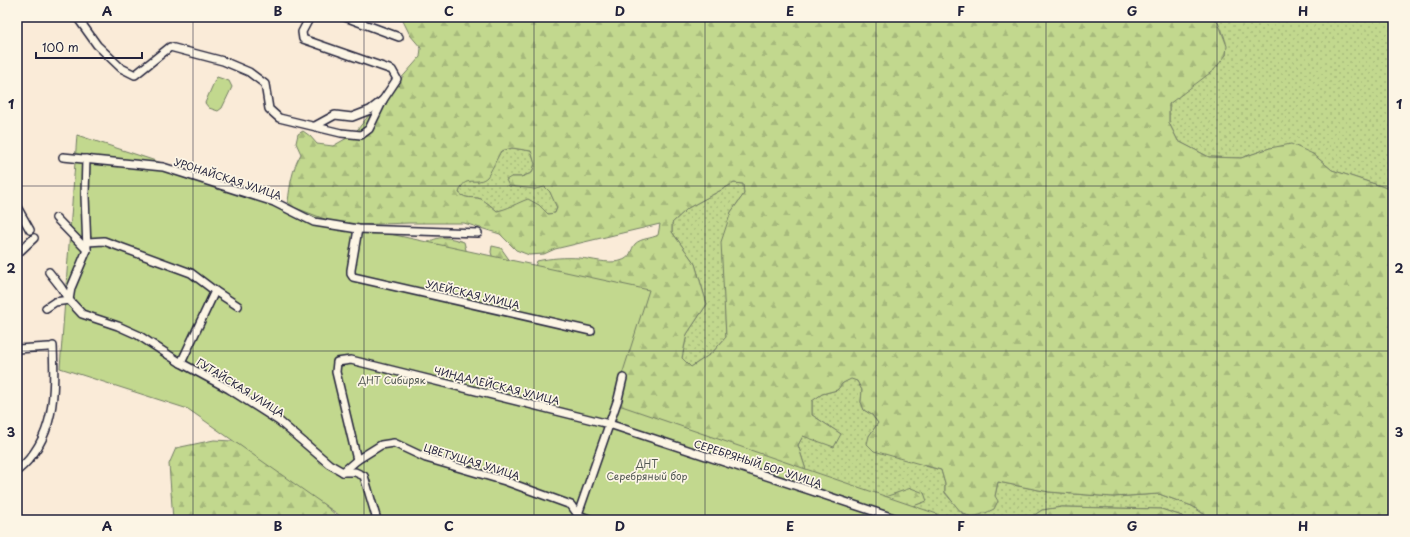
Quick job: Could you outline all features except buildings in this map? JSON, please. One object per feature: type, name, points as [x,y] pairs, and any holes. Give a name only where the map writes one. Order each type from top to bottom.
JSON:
[{"type":"street","points":[[77,17],[97,45],[121,68],[135,75],[170,47],[223,61],[249,72],[265,84],[269,109],[279,118],[341,133],[361,135],[369,129],[383,100],[397,79],[392,70],[303,39],[302,32],[310,17]]},
{"type":"street","points":[[345,17],[399,37]]},
{"type":"street","points":[[315,126],[335,115],[352,117],[370,110],[383,100]]},
{"type":"street","name":"УРОНАЙСКАЯ УЛИЦА","points":[[63,157],[163,167],[274,202],[314,222],[358,229],[478,232]]},
{"type":"street","points":[[69,300],[71,288],[87,250],[85,195],[86,159]]},
{"type":"street","points":[[17,207],[30,230]]},
{"type":"street","points":[[56,218],[87,250]]},
{"type":"street","name":"УЛЕЙСКАЯ УЛИЦА","points":[[358,229],[351,274],[353,277],[591,331]]},
{"type":"street","points":[[17,254],[34,238]]},
{"type":"street","points":[[86,242],[104,241],[192,273],[215,291],[238,306]]},
{"type":"street","points":[[49,272],[69,300]]},
{"type":"street","points":[[181,363],[215,291]]},
{"type":"street","points":[[46,308],[54,302],[69,300]]},
{"type":"street","name":"ГУТАЙСКАЯ УЛИЦА","points":[[69,300],[82,314],[118,326],[138,335],[181,363],[229,389],[279,421],[329,464],[343,472],[355,472],[364,476],[377,520]]},
{"type":"street","points":[[17,349],[51,346],[55,383],[51,415],[42,442],[17,471]]},
{"type":"street","name":"ЧИНДАЛЕЙСКАЯ УЛИЦА","points":[[357,460],[336,372],[337,362],[351,360],[609,424]]},
{"type":"street","points":[[592,520],[577,517],[618,399],[623,378]]},
{"type":"street","name":"СЕРЕБРЯНЫЙ БОР УЛИЦА","points":[[609,424],[900,520]]},
{"type":"street","name":"ЦВЕТУЩАЯ УЛИЦА","points":[[343,472],[357,460],[381,445],[394,443],[426,458],[505,481],[572,505],[577,517]]},
{"type":"green space","name":"ДНТ Серебряный бор","points":[[401,17],[1212,17],[1218,22],[1227,46],[1226,55],[1214,70],[1169,104],[1169,123],[1178,141],[1209,157],[1241,158],[1270,148],[1291,144],[1313,154],[1332,170],[1393,190],[1393,520],[1213,520],[1192,506],[1159,494],[1113,497],[1049,492],[998,482],[995,496],[998,501],[994,509],[976,516],[970,516],[961,511],[945,492],[945,484],[941,470],[874,451],[867,444],[869,436],[878,423],[872,415],[864,410],[861,402],[862,390],[857,381],[851,379],[843,383],[837,390],[822,394],[812,401],[812,415],[841,434],[834,447],[803,436],[798,445],[807,473],[879,499],[911,488],[924,493],[927,501],[875,520],[546,520],[417,249],[435,239],[450,238],[464,242],[467,254],[495,267],[491,252],[492,246],[501,248],[513,265],[534,269],[537,261],[553,258],[580,258],[615,262],[627,258],[633,246],[637,242],[658,235],[660,224],[555,249],[544,254],[529,255],[516,250],[500,234],[464,223],[323,226],[297,213],[288,202],[293,171],[301,154],[296,143],[298,134],[303,131],[317,144],[333,146],[354,134],[420,57],[421,48],[410,35]],"holes":[[[512,148],[531,151],[535,164],[532,173],[521,177],[511,177],[506,180],[509,186],[535,189],[545,187],[550,192],[557,208],[555,213],[548,214],[539,205],[528,199],[497,211],[481,199],[467,197],[459,193],[464,183],[483,180],[487,177],[501,151]],[[734,183],[743,184],[744,194],[731,212],[721,242],[726,337],[712,353],[691,367],[682,358],[687,334],[707,304],[695,264],[672,232],[672,223],[688,208]]]},
{"type":"green space","points":[[1212,17],[1393,17],[1393,190],[1332,170],[1313,154],[1270,148],[1241,158],[1209,157],[1178,141],[1169,123],[1169,104],[1226,55],[1224,34]]},
{"type":"green space","points":[[217,77],[229,81],[232,87],[222,108],[218,111],[209,108],[205,103]]},
{"type":"green space","name":"ДНТ Сибиряк","points":[[77,135],[280,202],[330,221],[649,290],[613,403],[937,514],[935,520],[346,520],[188,409],[60,368]]},
{"type":"green space","points":[[512,148],[531,151],[535,164],[532,173],[521,177],[511,177],[535,189],[545,186],[550,192],[557,207],[555,213],[548,214],[539,205],[514,205],[509,209],[497,211],[481,199],[467,197],[459,193],[465,182],[478,181],[495,161],[501,151]]},
{"type":"green space","points":[[734,183],[743,184],[744,194],[731,212],[724,291],[726,337],[712,353],[691,367],[682,358],[687,334],[707,304],[695,264],[672,232],[672,223],[688,208]]},
{"type":"green space","points":[[851,378],[857,381],[862,390],[861,402],[864,410],[872,415],[878,423],[869,436],[925,466],[941,470],[945,484],[945,493],[963,514],[973,517],[995,496],[998,482],[1049,492],[1113,497],[1159,494],[1192,506],[1213,520],[1185,520],[1182,516],[1161,509],[1062,507],[1042,510],[1027,520],[875,520],[926,501],[924,493],[879,499],[807,473],[798,445],[803,436],[841,434],[812,415],[812,401],[822,394],[837,390],[843,383]]},
{"type":"green space","points":[[214,440],[232,441],[270,459],[342,520],[173,520],[169,464],[176,448]]},
{"type":"green space","points":[[1062,507],[1161,509],[1182,516],[1185,520],[1027,520],[1042,510]]}]
